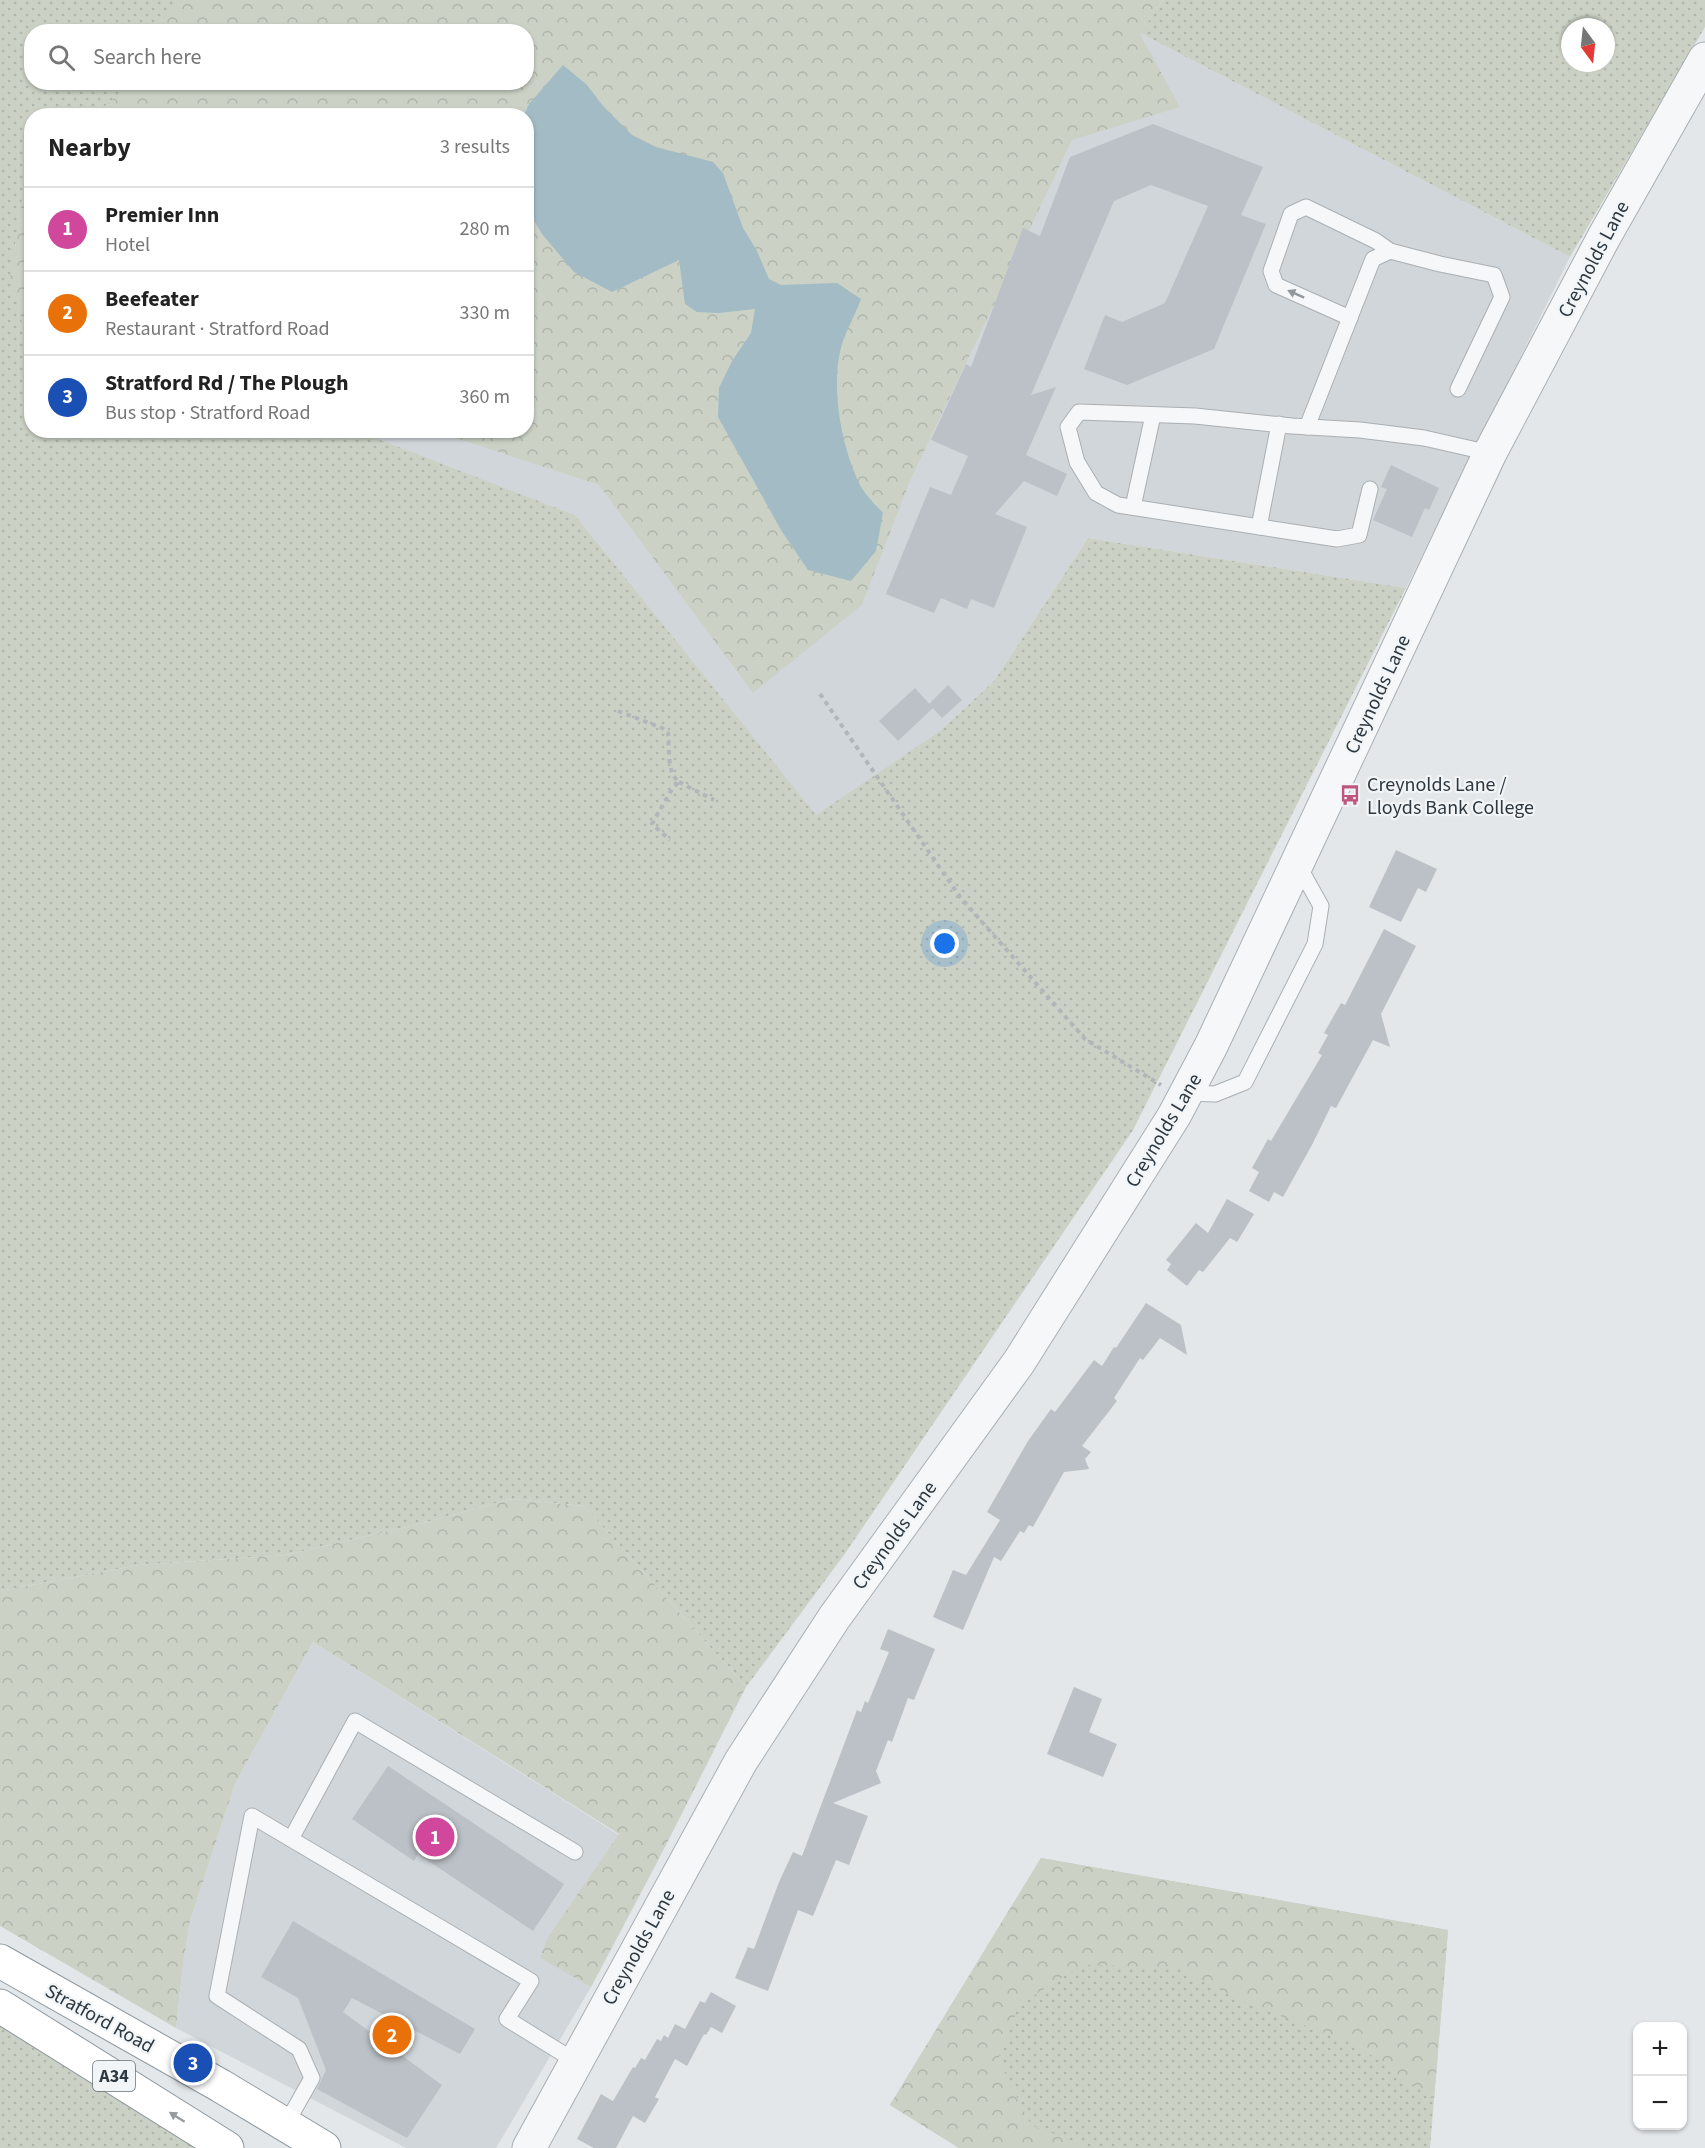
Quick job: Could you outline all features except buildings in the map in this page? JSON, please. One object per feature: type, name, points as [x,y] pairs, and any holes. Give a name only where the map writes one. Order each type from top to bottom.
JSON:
[{"type":"highway","name":"Stratford Road","points":[[0,1961],[324,2148]]},
{"type":"highway","name":"Stratford Road","points":[[0,2006],[226,2148]]},
{"type":"street","name":"Creynolds Lane","points":[[529,2148],[574,2061],[741,1761],[834,1618],[1019,1362],[1185,1095],[1211,1046],[1490,453],[1604,237],[1705,59]]},
{"type":"lane","points":[[1350,318],[1276,285],[1271,271],[1291,214],[1306,207],[1376,241],[1390,251],[1494,275],[1502,297],[1458,389]]},
{"type":"lane","points":[[1307,427],[1373,259],[1390,251]]},
{"type":"lane","points":[[1370,489],[1359,535],[1337,539],[1118,505],[1096,493],[1077,462],[1068,428],[1079,412],[1195,416],[1425,438],[1490,453]]},
{"type":"lane","points":[[1133,507],[1153,415]]},
{"type":"lane","points":[[1259,527],[1280,424]]},
{"type":"lane","points":[[1185,1095],[1215,1094],[1245,1082],[1315,944],[1321,906],[1297,863]]},
{"type":"lane","points":[[291,1839],[355,1721],[575,1852]]},
{"type":"lane","points":[[286,2124],[312,2078],[299,2049],[217,1996],[252,1816],[531,1982],[507,2019],[574,2061]]},
{"type":"path","points":[[820,694],[960,897],[1085,1039],[1143,1076],[1185,1095]]},
{"type":"path","points":[[618,711],[662,728],[668,733],[670,767],[673,777],[714,800]]},
{"type":"path","points":[[670,840],[652,824],[672,789],[679,782]]},
{"type":"shaded area","points":[[411,0],[1140,33],[1570,257],[1406,588],[1088,538],[994,681],[940,731],[816,816],[575,515],[373,438],[534,438],[534,108],[526,108],[526,90],[534,90],[534,24],[497,24]]},
{"type":"shaded area","points":[[313,1642],[619,1835],[660,1857],[591,1987],[496,2148],[406,2148],[176,2028],[190,1921],[235,1784]]},
{"type":"green space","points":[[0,0],[411,0],[408,24],[24,24],[24,90],[399,90],[397,108],[24,108],[24,438],[375,438],[575,515],[816,815],[940,731],[994,681],[1088,538],[1406,588],[1133,1130],[844,1555],[746,1687],[584,1506],[512,1499],[419,1524],[286,1555],[139,1565],[0,1591]]},
{"type":"green space","points":[[181,0],[1163,0],[1140,34],[1180,107],[1072,140],[909,483],[862,605],[753,693],[599,485],[455,438],[534,438],[534,108],[102,108],[117,96],[120,90],[534,90],[534,24],[151,24]]},
{"type":"green space","points":[[1163,0],[1705,0],[1705,27],[1570,257],[1140,33]]},
{"type":"green space","points":[[24,187],[24,331],[10,275]]},
{"type":"green space","points":[[512,1499],[584,1506],[746,1687],[591,1987],[540,1958],[548,1937],[619,1834],[313,1642],[235,1784],[190,1921],[176,2028],[0,1926],[0,1591],[139,1565],[286,1555],[419,1524]]},
{"type":"green space","points":[[1041,1858],[1448,1930],[1430,2148],[959,2148],[890,2105]]},
{"type":"green space","points":[[1041,1858],[1448,1930],[1434,2100],[1358,2046],[1245,2002],[1174,1967],[1082,1965],[1019,2005],[998,2059],[1031,2125],[1092,2148],[959,2148],[890,2105]]},
{"type":"green space","points":[[0,2026],[199,2148],[0,2148]]},
{"type":"water","points":[[563,65],[587,85],[603,106],[632,135],[656,147],[713,162],[723,173],[743,228],[757,251],[769,279],[781,285],[837,283],[861,299],[843,341],[837,376],[837,395],[847,452],[853,469],[867,496],[883,513],[876,551],[851,581],[808,570],[781,530],[718,417],[719,388],[732,361],[751,333],[755,309],[719,313],[697,312],[685,304],[679,260],[612,292],[574,272],[542,234],[534,221],[534,108],[527,108]]},
{"type":"place","name":"Creynolds Lane / Lloyds Bank College","points":[[1350,795]]},
{"type":"place","name":"Premier Inn","points":[[435,1837]]},
{"type":"place","name":"Beefeater","points":[[392,2035]]},
{"type":"place","name":"Stratford Rd / The Plough","points":[[193,2063]]}]
